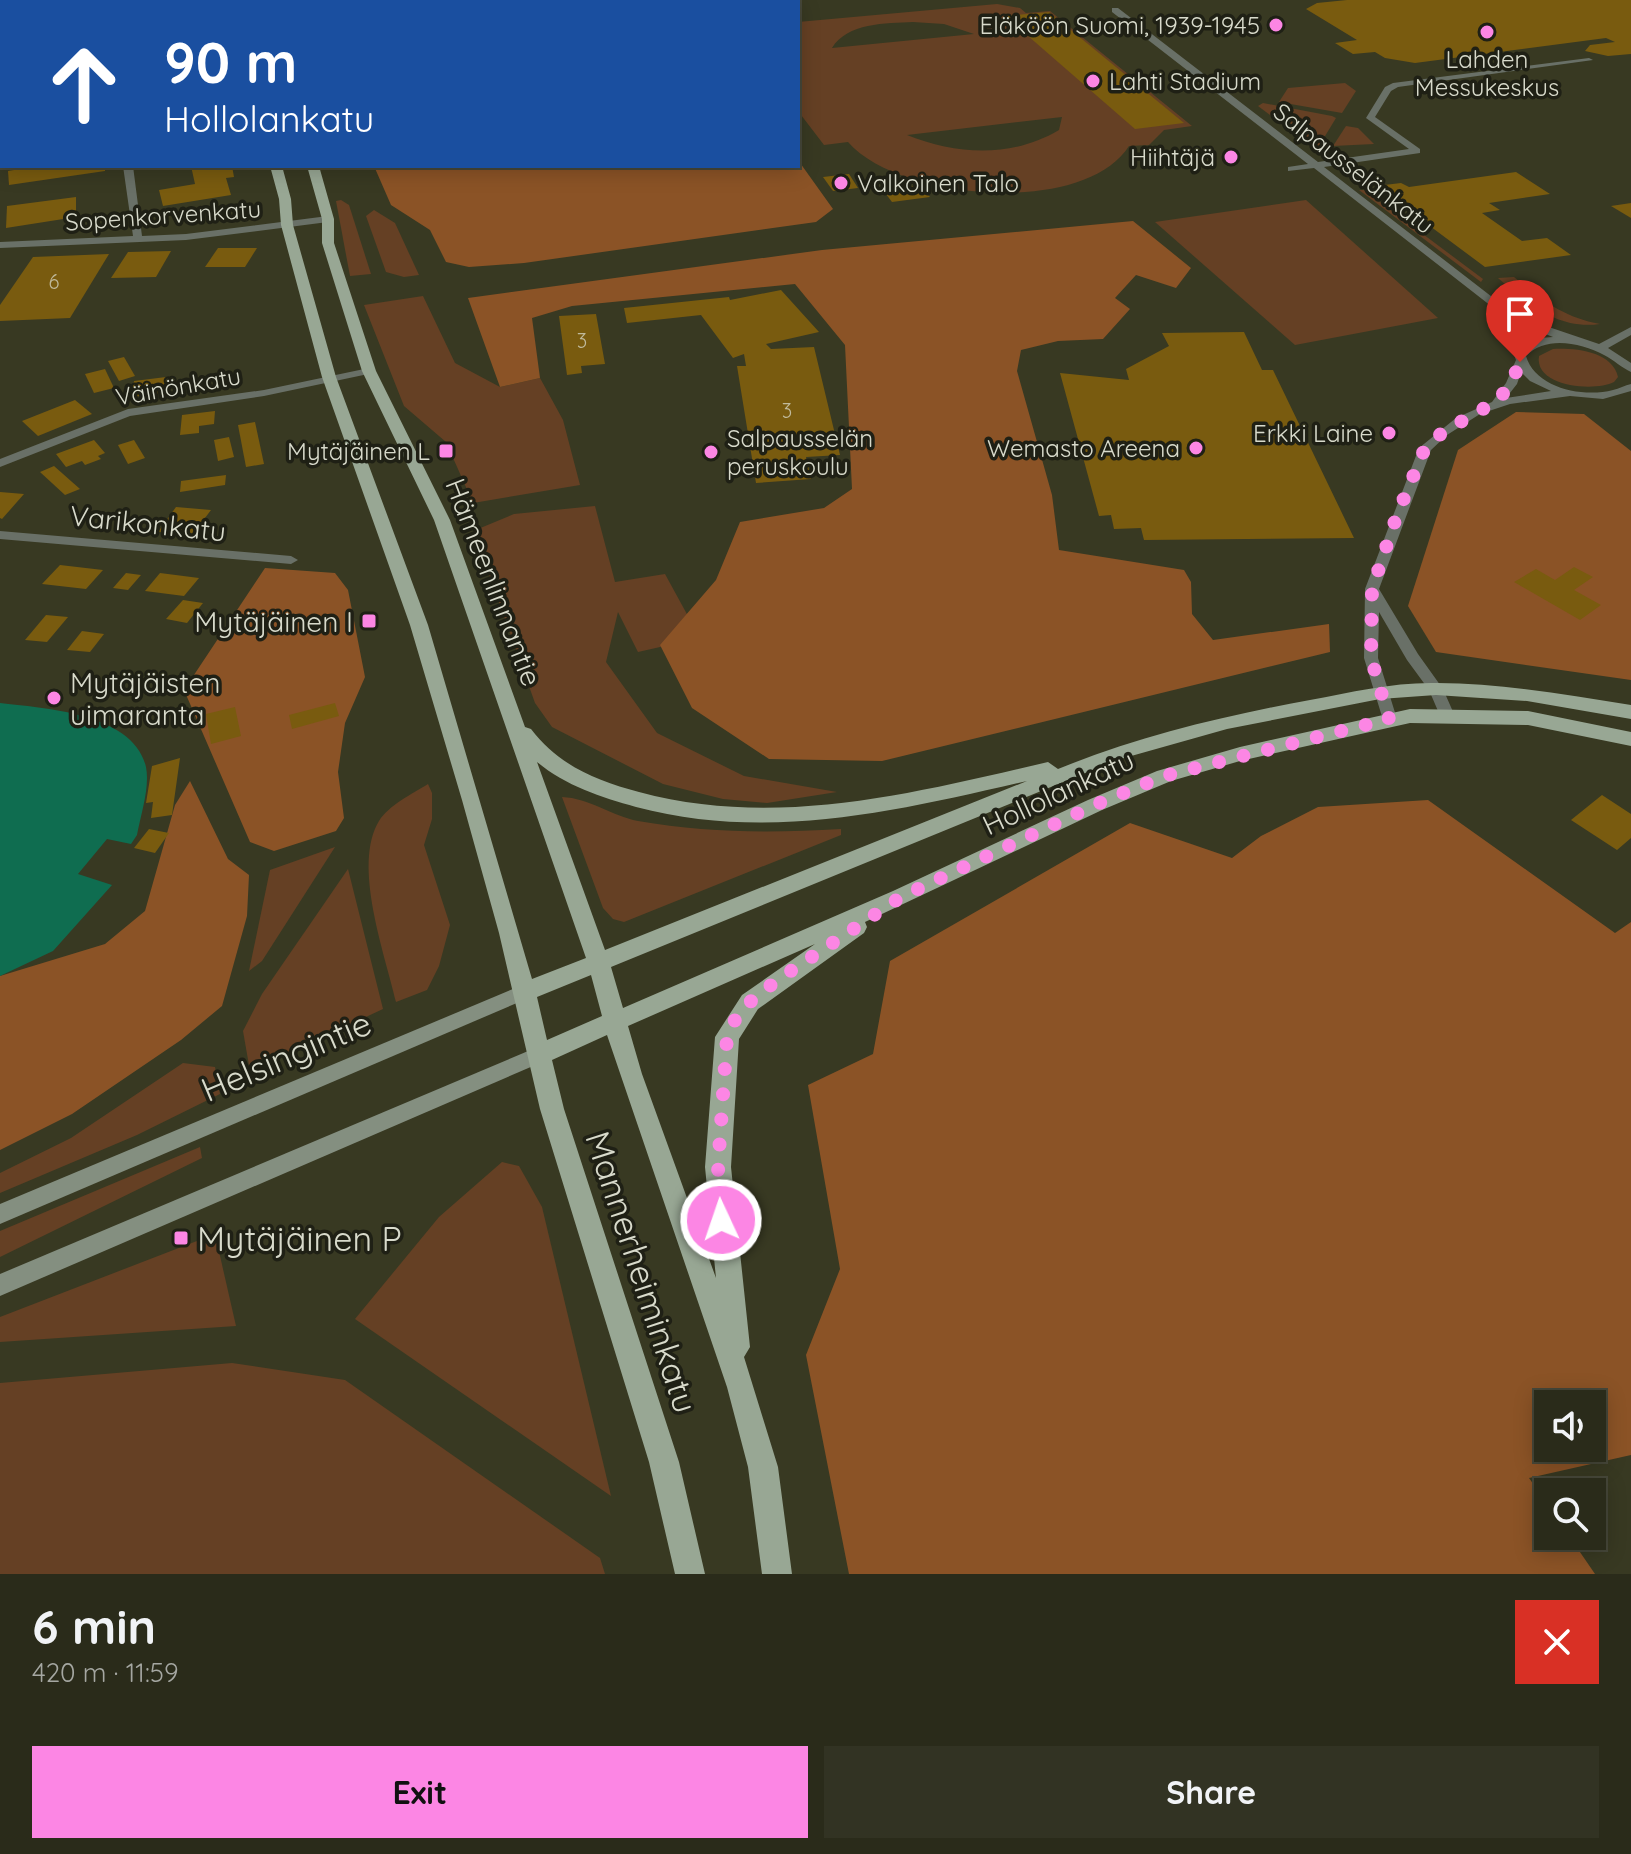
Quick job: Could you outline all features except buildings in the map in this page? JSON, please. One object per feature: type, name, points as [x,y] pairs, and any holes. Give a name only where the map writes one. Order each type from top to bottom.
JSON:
[{"type":"main road","points":[[277,168],[285,199],[287,225],[329,377],[419,625],[525,992]]},
{"type":"main road","name":"Hämeenlinnantie","points":[[314,168],[328,219],[328,243],[352,323],[369,371],[442,520],[599,964],[615,1023]]},
{"type":"main road","name":"Hollolankatu","points":[[599,964],[1111,755],[1227,722],[1380,693],[1436,689],[1527,695],[1631,712]]},
{"type":"main road","name":"Hollolankatu","points":[[540,1054],[901,897],[1095,805],[1164,776],[1389,719],[1446,714],[1528,718],[1631,739]]},
{"type":"main road","points":[[513,717],[533,749],[560,769],[593,786],[679,812],[734,818],[804,818],[891,805],[1111,755]]},
{"type":"main road","points":[[741,1387],[718,1167],[727,1037],[735,1020],[750,1002],[776,981],[901,897]]},
{"type":"main road","name":"Helsingintie","points":[[0,1214],[525,992],[599,964]]},
{"type":"main road","name":"Mannerheiminkatu","points":[[525,992],[552,1109],[664,1462],[690,1574]]},
{"type":"main road","name":"Mannerheiminkatu","points":[[615,1023],[741,1387],[763,1467],[777,1574]]},
{"type":"main road","points":[[0,1285],[540,1054]]},
{"type":"street","name":"Salpausselänkatu","points":[[1115,10],[1492,302],[1527,323],[1574,341]]},
{"type":"street","points":[[1291,169],[1417,151],[1370,118],[1388,89],[1396,85],[1589,60]]},
{"type":"street","points":[[128,168],[138,240]]},
{"type":"street","name":"Sopenkorvenkatu","points":[[0,245],[138,240],[328,219]]},
{"type":"street","name":"Salpausselänkatu","points":[[1492,302],[1507,323],[1520,358]]},
{"type":"street","points":[[1601,348],[1631,330]]},
{"type":"street","points":[[1389,719],[1371,658],[1372,589],[1425,448],[1443,432],[1497,401],[1511,384],[1520,358],[1538,342],[1574,341],[1601,348],[1631,362]]},
{"type":"street","points":[[1618,357],[1631,369]]},
{"type":"street","points":[[1520,358],[1536,379],[1570,393]]},
{"type":"street","name":"Väinönkatu","points":[[0,463],[128,413],[264,393],[369,371]]},
{"type":"street","points":[[1600,396],[1631,387]]},
{"type":"street","points":[[1497,401],[1570,393],[1631,400]]},
{"type":"street","name":"Varikonkatu","points":[[0,535],[291,560]]},
{"type":"street","points":[[1372,589],[1412,657],[1436,689],[1446,714]]},
{"type":"shaded area","points":[[997,4],[1020,8],[1026,13],[1050,11],[1192,126],[1164,130],[1149,145],[1129,146],[1106,169],[1073,183],[1033,191],[990,192],[947,187],[907,177],[873,162],[848,142],[824,145],[800,114],[800,22]],"holes":[[[913,22],[944,24],[974,34],[832,48],[847,34],[868,26]],[[1062,117],[1059,130],[1022,145],[984,150],[945,147],[907,135]]]},
{"type":"shaded area","points":[[1345,83],[1356,91],[1342,113],[1279,102],[1288,88]]},
{"type":"shaded area","points":[[1263,103],[1336,118],[1319,146],[1310,145],[1258,106]]},
{"type":"shaded area","points":[[1346,126],[1358,128],[1374,144],[1333,146]]},
{"type":"shaded area","points":[[800,163],[833,209],[816,222],[524,263],[469,267],[446,262],[430,230],[391,205],[375,168],[800,168]]},
{"type":"shaded area","points":[[1359,190],[1364,190],[1483,279],[1481,282]]},
{"type":"shaded area","points":[[341,200],[349,205],[371,274],[350,276],[336,201]]},
{"type":"shaded area","points":[[1306,200],[1438,318],[1295,345],[1155,222]]},
{"type":"shaded area","points":[[374,210],[395,223],[419,275],[404,277],[386,272],[366,216]]},
{"type":"shaded area","points":[[1133,221],[1191,268],[1176,288],[1136,275],[1115,298],[1130,309],[1103,339],[1058,341],[1021,350],[1017,371],[1052,495],[1059,550],[1184,570],[1191,582],[1192,614],[1213,640],[1329,624],[1330,652],[882,761],[769,759],[692,708],[660,645],[716,580],[740,522],[824,508],[852,489],[845,345],[795,284],[572,306],[532,318],[540,378],[500,387],[468,298],[822,250]]},
{"type":"shaded area","points":[[1514,277],[1554,306],[1575,317],[1600,324],[1571,323],[1544,313],[1498,278]]},
{"type":"shaded area","points":[[423,296],[455,363],[500,387],[540,378],[563,420],[580,485],[473,503],[446,442],[404,406],[364,305]]},
{"type":"shaded area","points":[[1553,349],[1572,349],[1601,356],[1614,368],[1618,377],[1614,382],[1594,387],[1556,380],[1546,375],[1540,366],[1539,356]]},
{"type":"shaded area","points":[[1516,412],[1584,414],[1631,451],[1631,680],[1436,652],[1408,606],[1458,450]]},
{"type":"shaded area","points":[[595,506],[615,582],[665,574],[700,638],[638,652],[618,612],[606,662],[657,733],[744,776],[837,792],[767,803],[723,799],[663,784],[552,727],[535,703],[477,541],[478,529],[514,514]]},
{"type":"shaded area","points":[[265,568],[335,573],[348,590],[365,677],[345,723],[338,772],[344,818],[336,831],[274,851],[250,842],[184,690]]},
{"type":"shaded area","points":[[0,703],[62,711],[106,724],[124,735],[138,749],[147,775],[137,835],[131,844],[107,839],[78,874],[112,885],[53,951],[0,976]]},
{"type":"shaded area","points":[[190,781],[228,859],[249,875],[247,916],[222,1006],[181,1040],[72,1114],[0,1150],[0,976],[105,944],[145,911],[175,805]]},
{"type":"shaded area","points":[[428,784],[432,793],[432,819],[424,845],[450,925],[439,966],[427,990],[396,1002],[373,910],[369,861],[372,839],[379,821],[389,810]]},
{"type":"shaded area","points":[[562,797],[582,800],[628,819],[663,825],[739,831],[841,829],[841,835],[624,922],[613,919],[603,908]]},
{"type":"shaded area","points":[[1428,800],[1615,933],[1631,922],[1631,1455],[1606,1461],[1606,1390],[1534,1390],[1534,1462],[1600,1462],[1529,1478],[1534,1485],[1534,1550],[1579,1550],[1595,1574],[849,1574],[806,1355],[840,1269],[808,1085],[873,1054],[890,961],[1130,823],[1232,858],[1261,836],[1318,807]]},
{"type":"shaded area","points":[[335,847],[262,961],[249,971],[270,870]]},
{"type":"shaded area","points":[[348,869],[383,1009],[250,1071],[243,1031],[262,994]]},
{"type":"shaded area","points":[[183,1063],[215,1067],[220,1094],[137,1135],[0,1193],[0,1173],[71,1138]]},
{"type":"shaded area","points":[[200,1147],[202,1158],[0,1257],[0,1231]]},
{"type":"shaded area","points":[[502,1162],[519,1166],[542,1207],[611,1496],[355,1319],[439,1217]]},
{"type":"shaded area","points":[[215,1234],[236,1326],[0,1342],[0,1317]]},
{"type":"shaded area","points":[[232,1363],[345,1380],[600,1558],[605,1574],[0,1574],[0,1383]]},
{"type":"place","name":"Eläköön Suomi, 1939-1945","points":[[1276,25]]},
{"type":"place","name":"Lahden Messukeskus","points":[[1487,32]]},
{"type":"place","name":"Lahti Stadium","points":[[1093,81]]},
{"type":"place","name":"Hiihtäjä","points":[[1231,157]]},
{"type":"place","name":"Valkoinen Talo","points":[[841,183]]},
{"type":"place","name":"Erkki Laine","points":[[1389,433]]},
{"type":"place","name":"Wemasto Areena","points":[[1196,448]]},
{"type":"place","name":"Mytäjäinen L","points":[[446,451]]},
{"type":"place","name":"Salpausselän peruskoulu","points":[[711,452]]},
{"type":"place","name":"Mytäjäinen I","points":[[369,621]]},
{"type":"place","name":"Mytäjäisten uimaranta","points":[[54,698]]},
{"type":"place","name":"Mytäjäinen P","points":[[181,1238]]},
{"type":"route","points":[[721,1220],[718,1167],[722,1071],[727,1037],[735,1020],[750,1002],[776,981],[901,897],[1095,805],[1164,776],[1240,754],[1389,719],[1371,658],[1372,589],[1397,515],[1425,448],[1443,432],[1497,401],[1511,384],[1512,375],[1520,362]]}]
